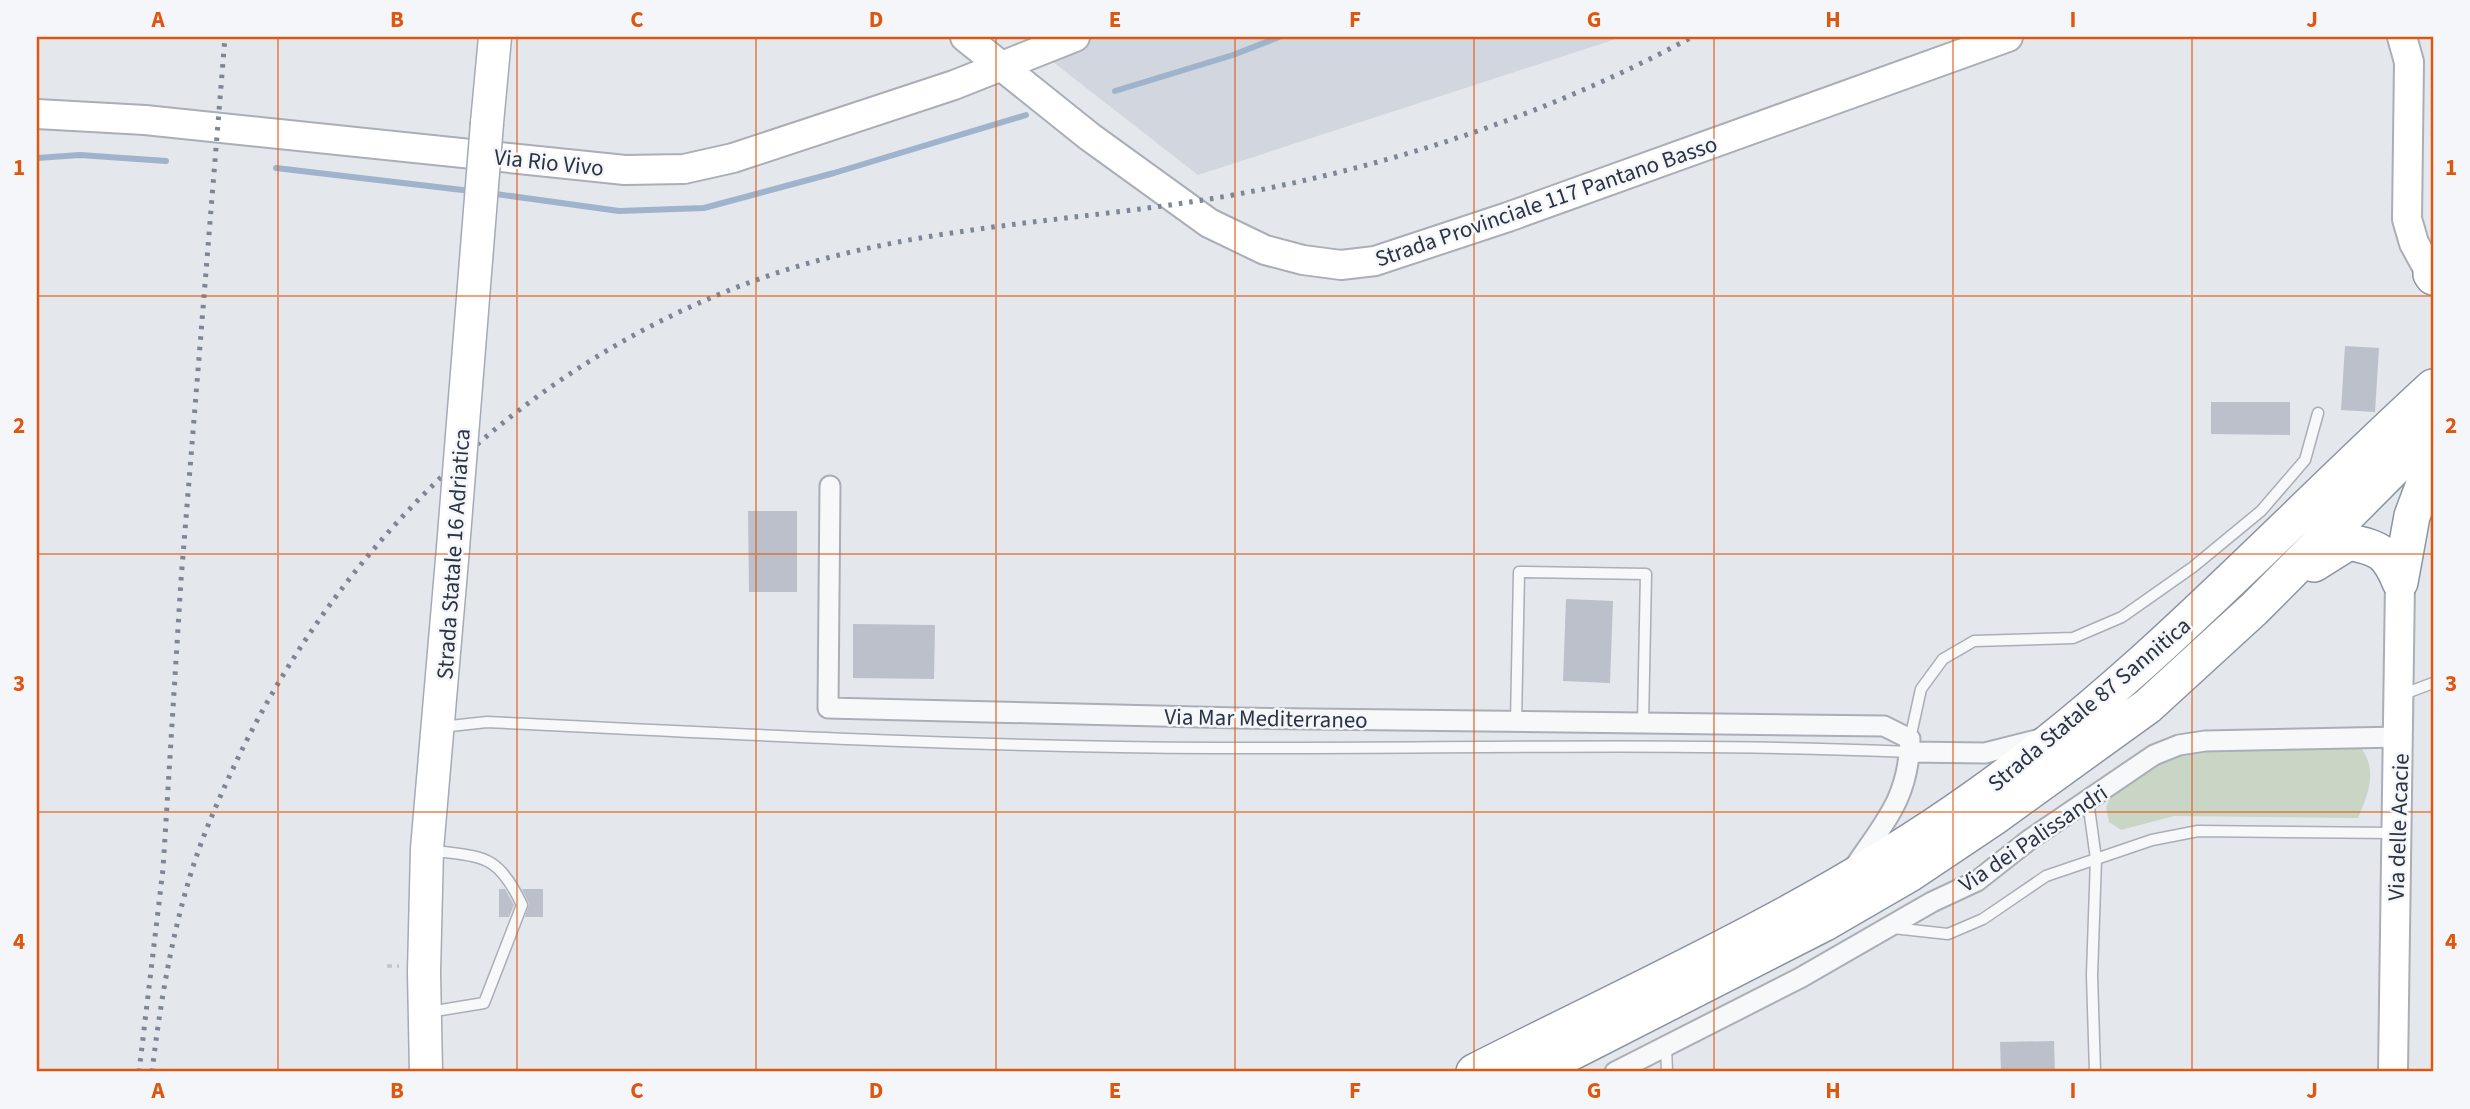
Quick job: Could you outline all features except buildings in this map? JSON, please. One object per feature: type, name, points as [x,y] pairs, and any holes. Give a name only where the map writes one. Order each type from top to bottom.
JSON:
[{"type":"highway","name":"Strada Statale 87 Sannitica","points":[[1533,1072],[1823,924],[1943,853],[2148,706],[2254,609],[2429,399]]},
{"type":"highway","name":"Strada Statale 87 Sannitica","points":[[1474,1072],[1745,935],[1846,880],[1933,827],[2062,733],[2166,643],[2429,399]]},
{"type":"highway","points":[[2400,582],[2412,516],[2433,460]]},
{"type":"highway","points":[[2254,609],[2329,552],[2349,542],[2373,547],[2391,560],[2400,582]]},
{"type":"main road","name":"Strada Statale 16 Adriatica","points":[[426,1072],[427,849],[495,37]]},
{"type":"street","points":[[965,37],[1000,65]]},
{"type":"street","name":"Via Rio Vivo","points":[[37,114],[145,120],[625,170],[684,169],[733,158],[954,85],[1075,37]]},
{"type":"street","name":"Strada Provinciale 117 Pantano Basso","points":[[1000,65],[1090,137],[1209,223],[1265,250],[1303,260],[1341,265],[1375,261],[1508,217],[2008,37]]},
{"type":"street","points":[[2402,37],[2409,62],[2407,219],[2414,243],[2433,275]]},
{"type":"street","name":"Via Mar Mediterraneo","points":[[830,486],[828,708],[1516,722],[1884,726],[1910,746]]},
{"type":"street","name":"Via delle Acacie","points":[[2393,1072],[2401,695],[2400,582]]},
{"type":"street","points":[[1846,880],[1893,811],[1910,746],[1985,753],[2062,733]]},
{"type":"street","name":"Via dei Palissandri","points":[[1615,1072],[1800,978],[1888,927],[1977,881],[2154,755],[2179,745],[2205,741],[2400,737]]},
{"type":"lane","points":[[439,727],[487,722],[848,740],[1201,748],[1910,746],[1921,690],[1942,659],[1974,641],[2073,638],[2122,617],[2193,567],[2261,510],[2305,460],[2318,413]]},
{"type":"lane","points":[[1516,722],[1519,572],[1646,574],[1643,723]]},
{"type":"lane","points":[[2401,695],[2433,683]]},
{"type":"lane","points":[[2088,800],[2096,859],[2092,975],[2095,1072]]},
{"type":"lane","points":[[1888,927],[1948,934],[1983,919],[2046,876],[2152,840],[2198,831],[2398,833]]},
{"type":"lane","points":[[425,1013],[484,1003],[522,905],[509,877],[489,859],[427,849]]},
{"type":"lane","points":[[1666,1046],[1667,1072]]},
{"type":"shaded area","points":[[1021,37],[1622,37],[1198,175]]},
{"type":"green space","points":[[2361,748],[2369,765],[2370,783],[2358,818],[2174,816],[2121,830],[2109,822],[2106,808],[2111,794],[2168,758],[2198,751]]},
{"type":"waterway","points":[[1115,91],[1233,55],[1279,37]]},
{"type":"waterway","points":[[489,193],[619,211],[704,208],[834,173],[1026,115]]},
{"type":"waterway","points":[[37,158],[80,155],[166,161]]},
{"type":"waterway","points":[[276,168],[471,191]]},
{"type":"railway","points":[[139,1072],[163,869],[181,580],[225,37]]},
{"type":"railway","points":[[152,1072],[172,947],[196,858],[237,760],[285,671],[342,588],[407,512],[479,443],[558,382],[643,330],[734,288],[831,257],[930,236],[1233,195],[1352,169],[1411,153],[1526,113],[1638,65],[1692,37]]}]
